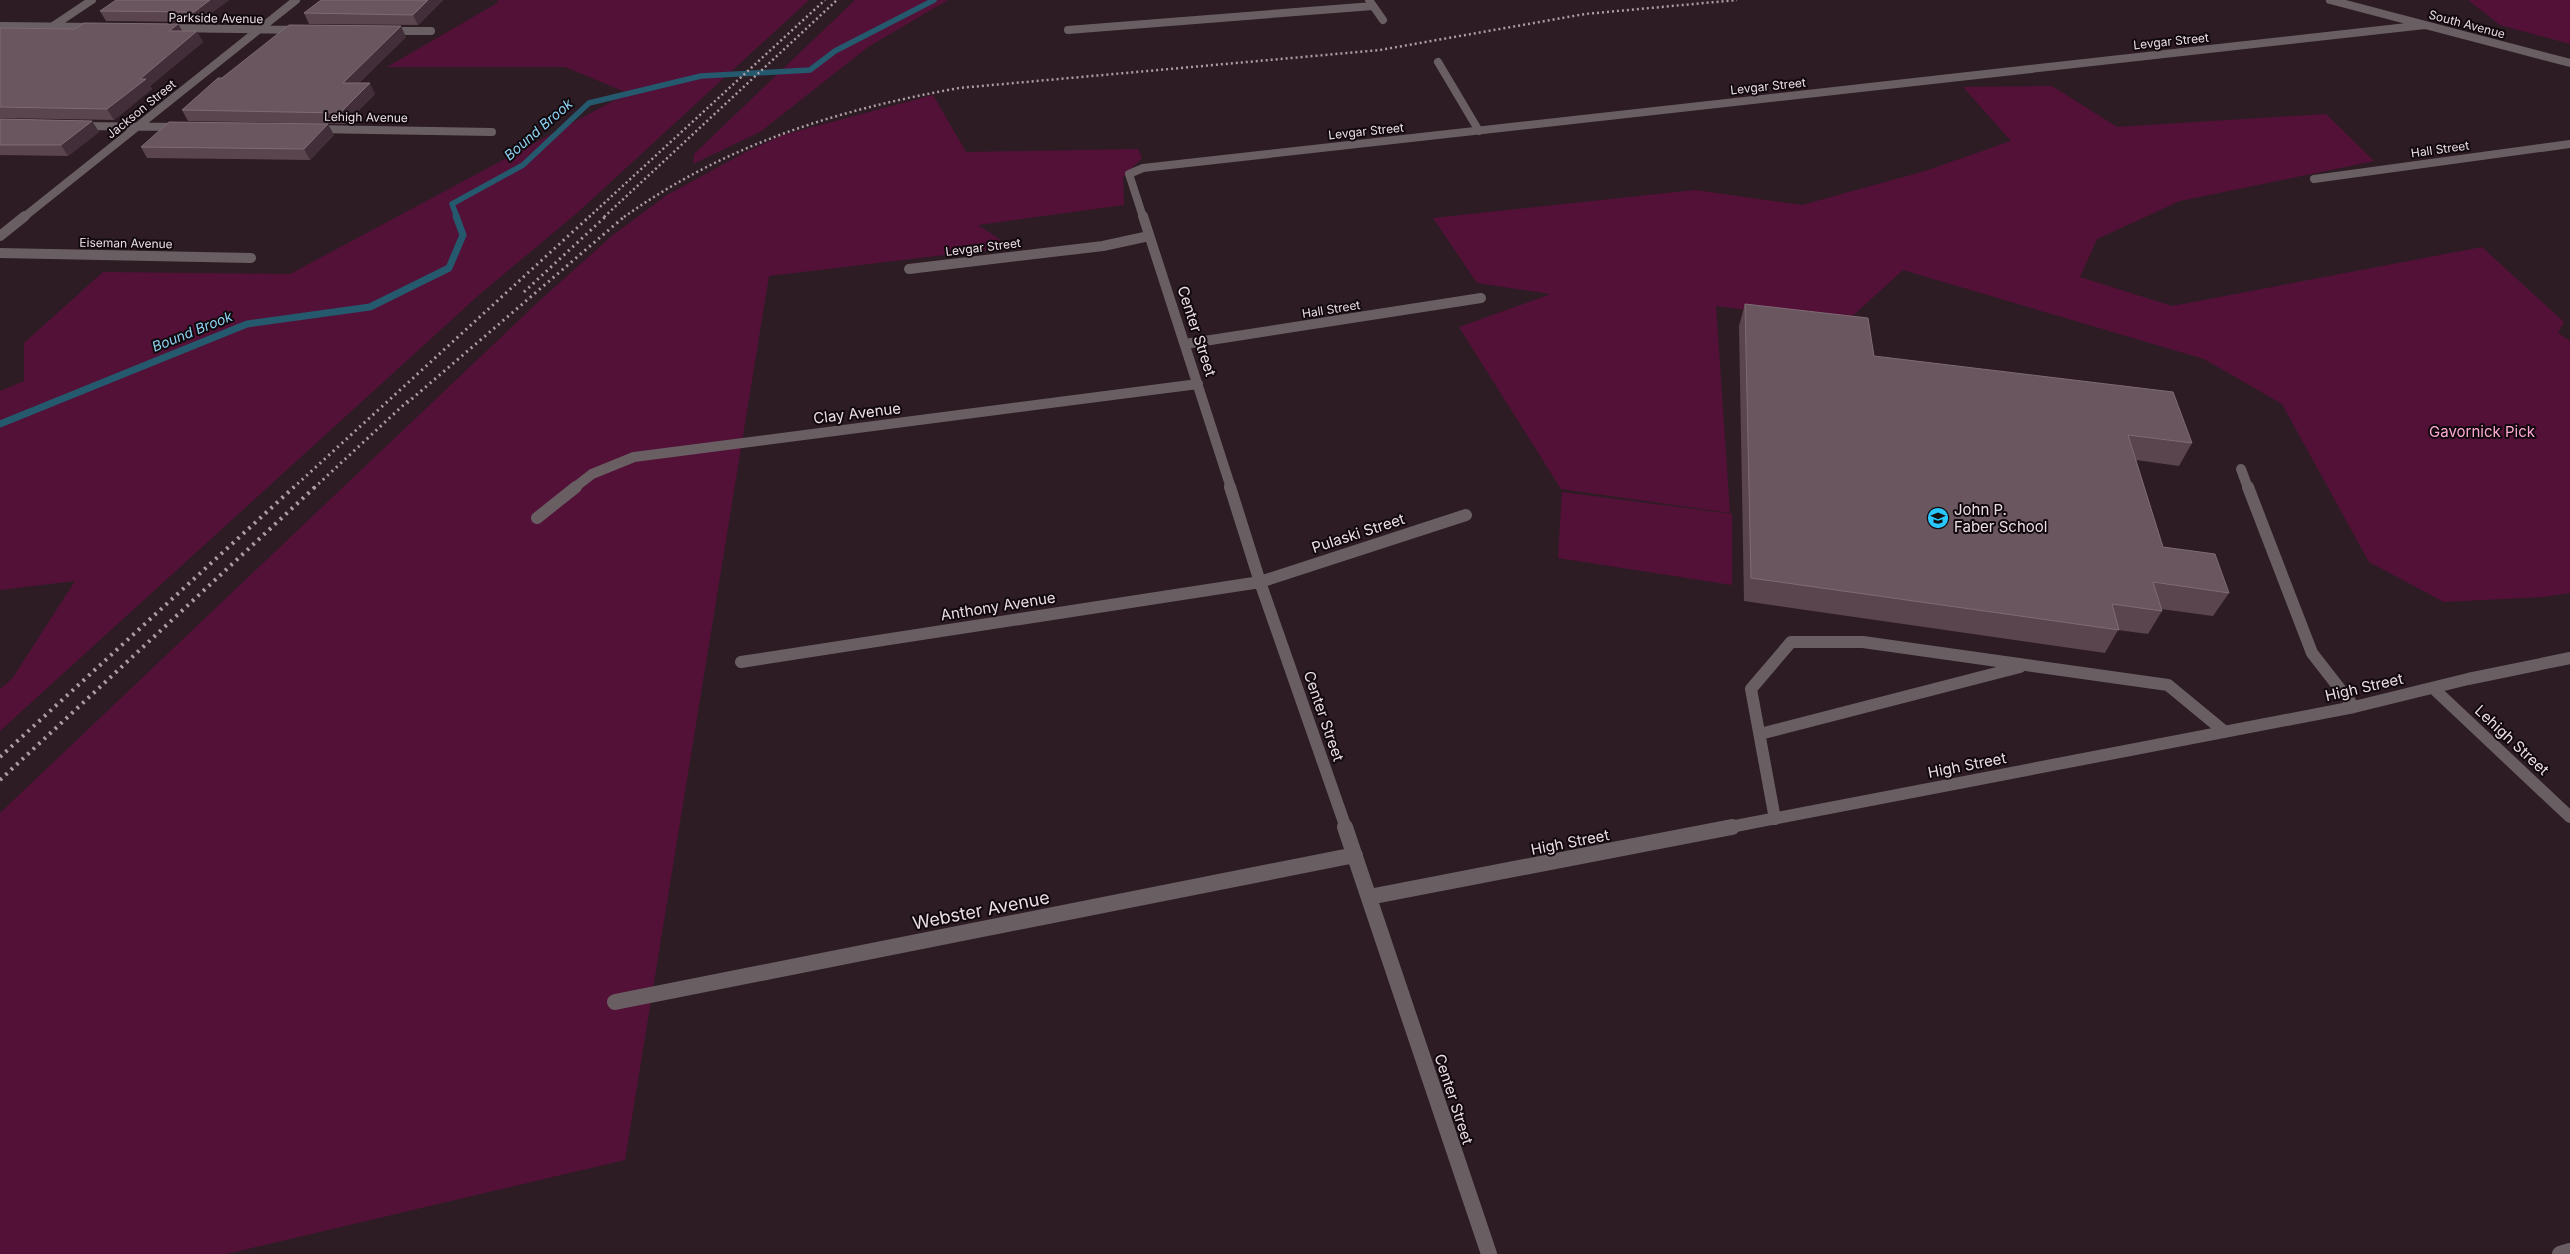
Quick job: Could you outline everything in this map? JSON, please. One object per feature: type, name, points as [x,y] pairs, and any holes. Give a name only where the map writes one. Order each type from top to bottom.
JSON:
[{"type":"street","points":[[53,26],[92,0]]},
{"type":"street","name":"Jackson Street","points":[[0,236],[140,127],[296,0]]},
{"type":"street","name":"South Avenue","points":[[2330,0],[2570,63]]},
{"type":"street","points":[[1068,30],[1371,3],[1383,20]]},
{"type":"street","name":"Levgar Street","points":[[1132,187],[1128,174],[1142,168],[2425,25]]},
{"type":"street","points":[[0,26],[102,27]]},
{"type":"street","name":"Parkside Avenue","points":[[152,28],[311,30]]},
{"type":"street","points":[[377,31],[431,31]]},
{"type":"street","points":[[1438,62],[1479,131]]},
{"type":"street","points":[[70,126],[188,127]]},
{"type":"street","name":"Lehigh Avenue","points":[[306,129],[492,132]]},
{"type":"street","name":"Hall Street","points":[[2314,179],[2570,144]]},
{"type":"street","name":"Center Street","points":[[1132,187],[1198,384],[1260,582],[1370,897],[1489,1254]]},
{"type":"street","name":"Levgar Street","points":[[909,269],[1103,246],[1149,236]]},
{"type":"street","name":"Eiseman Avenue","points":[[0,253],[251,258]]},
{"type":"street","name":"Hall Street","points":[[1185,344],[1481,298]]},
{"type":"street","name":"Clay Avenue","points":[[537,518],[592,474],[634,457],[1198,384]]},
{"type":"street","points":[[2241,469],[2312,653],[2354,707]]},
{"type":"street","name":"Pulaski Street","points":[[1260,582],[1466,515]]},
{"type":"street","name":"Anthony Avenue","points":[[741,662],[1260,582]]},
{"type":"street","points":[[1775,819],[1751,689],[1791,642],[1863,642],[2168,685],[2225,732]]},
{"type":"street","name":"High Street","points":[[1370,897],[2354,707],[2570,658]]},
{"type":"street","points":[[1760,734],[2027,665]]},
{"type":"street","name":"Lehigh Street","points":[[2433,688],[2570,817]]},
{"type":"street","name":"Webster Avenue","points":[[615,1002],[1355,855]]},
{"type":"street","points":[[2560,1254],[2570,1251]]},
{"type":"green space","points":[[496,0],[809,0],[577,213],[480,294],[0,731],[0,689],[12,679],[75,581],[0,590],[0,391],[24,381],[24,343],[103,272],[290,274],[628,93],[565,67],[387,67],[499,2]]},
{"type":"green space","points":[[855,0],[948,0],[868,47],[760,132],[693,164],[694,154]]},
{"type":"green space","points":[[2468,0],[2570,0],[2570,44],[2500,25]]},
{"type":"green space","name":"Gavornick Pick","points":[[2052,86],[2117,127],[2326,114],[2374,161],[2180,201],[2097,239],[2080,277],[2172,306],[2482,247],[2564,322],[2558,333],[2570,341],[2570,593],[2543,597],[2444,602],[2369,562],[2282,404],[2204,359],[1903,270],[1846,322],[1716,306],[1730,513],[1561,489],[1459,327],[1551,294],[1477,283],[1433,218],[1695,190],[1802,205],[1925,171],[2011,141],[1963,87]]},
{"type":"green space","points":[[933,95],[966,152],[1138,149],[1142,158],[1123,177],[1124,205],[978,225],[1011,247],[769,276],[625,1160],[226,1254],[0,1254],[0,813],[537,303],[613,235],[667,195],[746,152],[783,135]]},
{"type":"green space","points":[[1562,492],[1732,514],[1732,585],[1558,558]]},
{"type":"building","points":[[116,0],[210,0],[194,12],[100,11]]},
{"type":"building","points":[[321,0],[428,0],[413,15],[304,13]]},
{"type":"building","points":[[84,23],[178,24],[169,31],[197,31],[140,79],[146,79],[107,109],[0,107],[0,28],[75,29]]},
{"type":"building","points":[[289,25],[401,26],[343,83],[370,83],[340,113],[182,110],[218,78],[222,78]]},
{"type":"building","points":[[0,119],[92,121],[61,145],[0,145]]},
{"type":"building","points":[[169,122],[328,124],[304,149],[141,147]]},
{"type":"building","name":"John P. Faber School","points":[[1745,304],[1868,318],[1874,356],[2173,392],[2192,443],[2128,435],[2163,547],[2215,554],[2229,593],[2153,582],[2162,611],[2112,604],[2119,630],[1751,578]]},
{"type":"waterway","name":"Bound Brook","points":[[457,217],[452,204],[523,165],[589,103],[701,76],[810,70],[835,51],[934,0]]},
{"type":"waterway","name":"Bound Brook","points":[[0,424],[247,324],[370,307],[449,268],[463,235],[456,216]]},
{"type":"railway","points":[[589,217],[825,0]]},
{"type":"railway","points":[[604,217],[837,0]]},
{"type":"railway","points":[[624,217],[663,191],[702,169],[784,133],[869,107],[959,88],[1380,50],[1585,14],[1737,0]]},
{"type":"railway","points":[[293,488],[590,216]]},
{"type":"railway","points":[[524,292],[606,216]]},
{"type":"railway","points":[[407,403],[625,216]]},
{"type":"railway","points":[[314,488],[411,398]]},
{"type":"railway","points":[[0,757],[294,487]]},
{"type":"railway","points":[[0,780],[315,487]]},
{"type":"place","name":"John P. Faber School","points":[[1938,518]]}]
